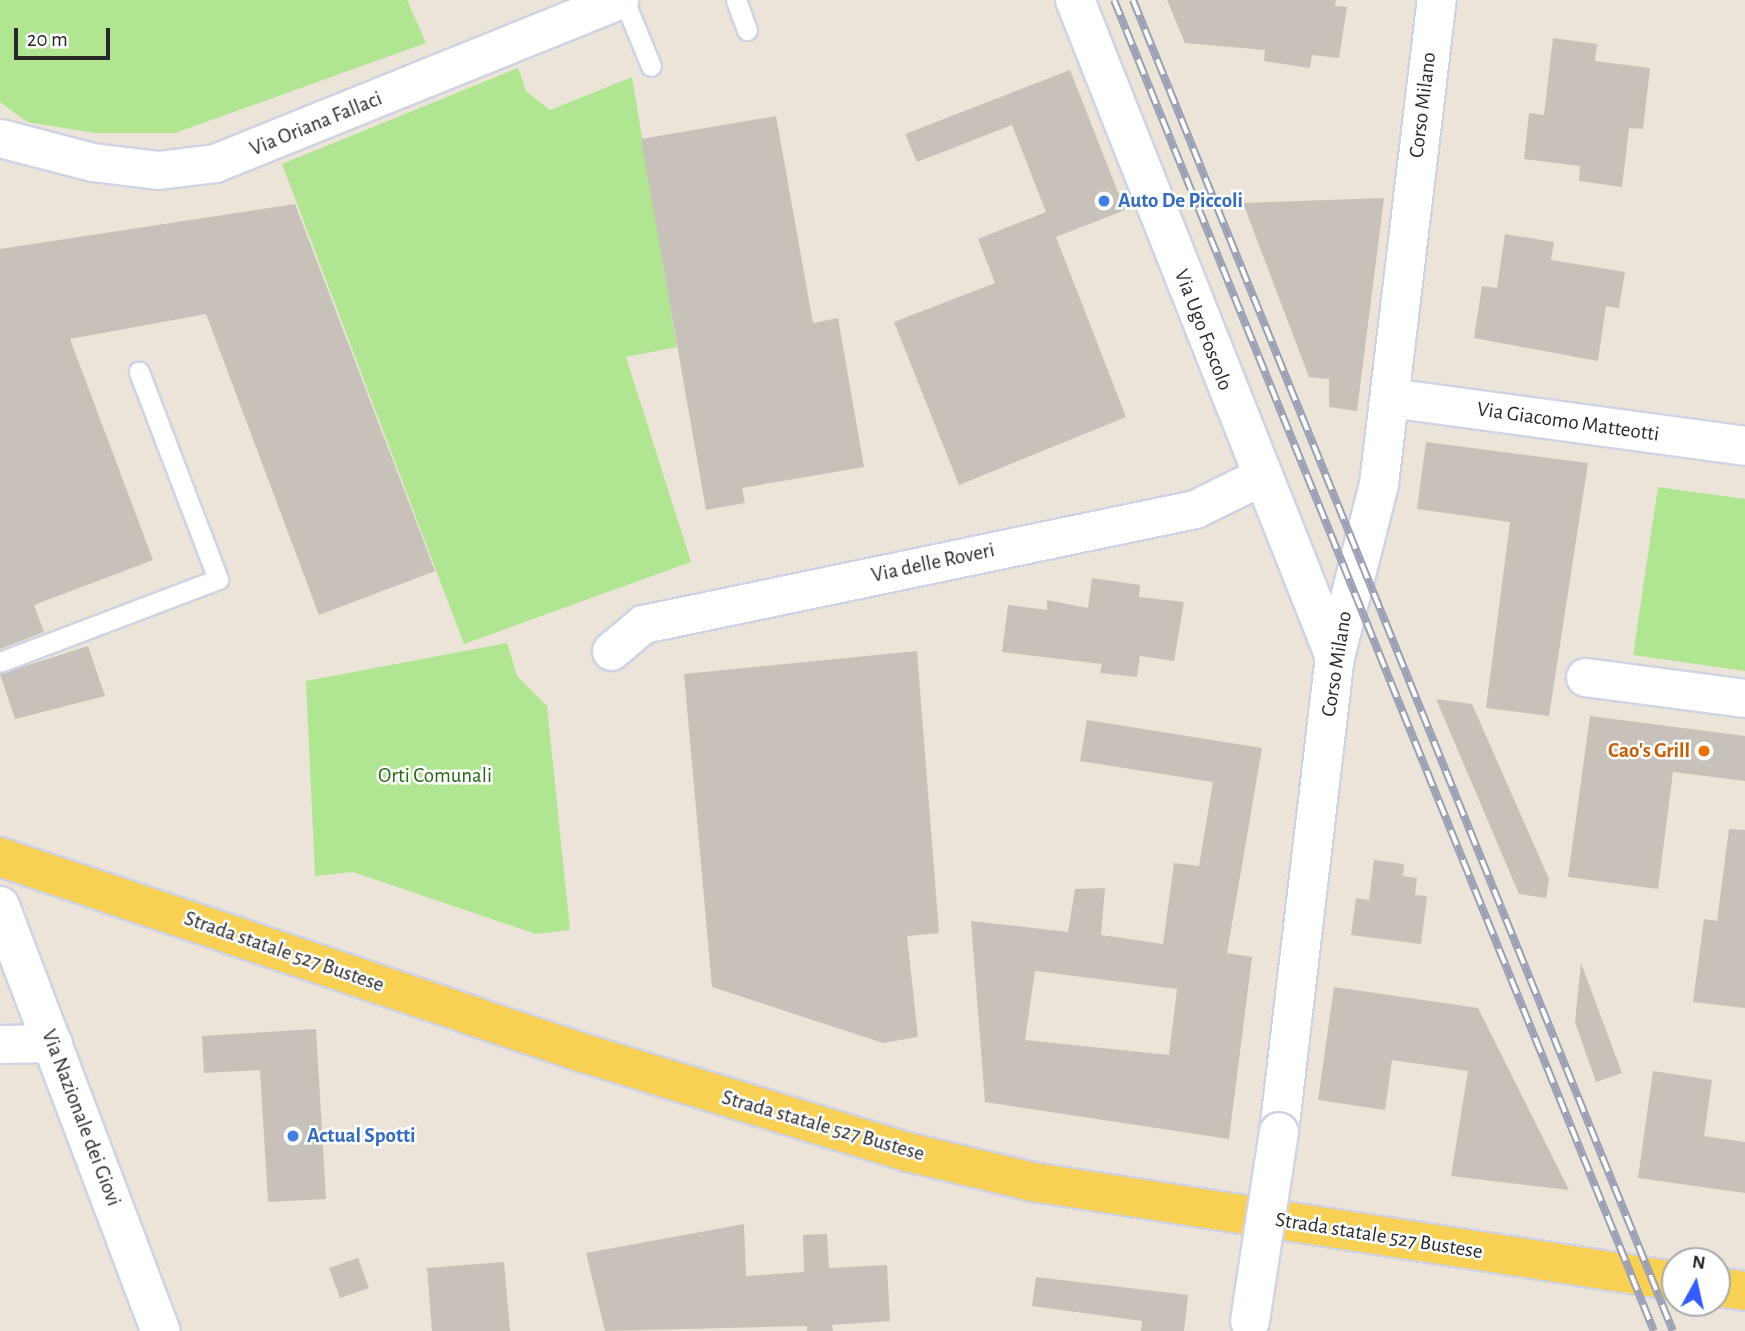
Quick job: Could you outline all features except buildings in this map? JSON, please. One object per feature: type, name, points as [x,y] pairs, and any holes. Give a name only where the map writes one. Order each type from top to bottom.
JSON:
[{"type":"main road","name":"Strada statale 527 Bustese","points":[[0,857],[583,1053],[907,1152],[1033,1182],[1661,1279]]},
{"type":"street","name":"Via Oriana Fallaci","points":[[0,138],[92,162],[158,170],[215,163],[622,0]]},
{"type":"street","name":"Via Ugo Foscolo","points":[[1075,0],[1260,477],[1335,657]]},
{"type":"street","name":"Corso Milano","points":[[1249,1326],[1279,1132],[1335,657],[1379,484],[1437,0]]},
{"type":"street","name":"Via Giacomo Matteotti","points":[[1391,398],[1745,446]]},
{"type":"street","name":"Via delle Roveri","points":[[611,651],[643,624],[1195,509],[1260,477]]},
{"type":"street","points":[[1585,677],[1745,698]]},
{"type":"street","name":"Via Nazionale dei Giovi","points":[[0,906],[161,1331]]},
{"type":"street","points":[[0,1044],[53,1043]]},
{"type":"lane","points":[[622,0],[651,66]]},
{"type":"lane","points":[[736,0],[747,30]]},
{"type":"lane","points":[[0,662],[218,579],[139,372]]},
{"type":"green space","points":[[0,0],[407,0],[426,43],[175,133],[95,133],[27,122],[0,102]]},
{"type":"green space","points":[[518,68],[526,91],[550,110],[632,77],[677,347],[626,357],[691,562],[464,644],[282,164]]},
{"type":"green space","points":[[1658,487],[1745,499],[1745,671],[1633,655]]},
{"type":"green space","name":"Orti Comunali","points":[[507,643],[517,676],[547,706],[570,930],[536,934],[353,872],[315,876],[306,681]]},
{"type":"railway","points":[[1114,0],[1654,1331]]},
{"type":"railway","points":[[1133,0],[1673,1331]]},
{"type":"place","name":"Auto De Piccoli","points":[[1104,201]]},
{"type":"place","name":"Cao's Grill","points":[[1704,751]]},
{"type":"place","name":"Actual Spotti","points":[[293,1136]]}]
